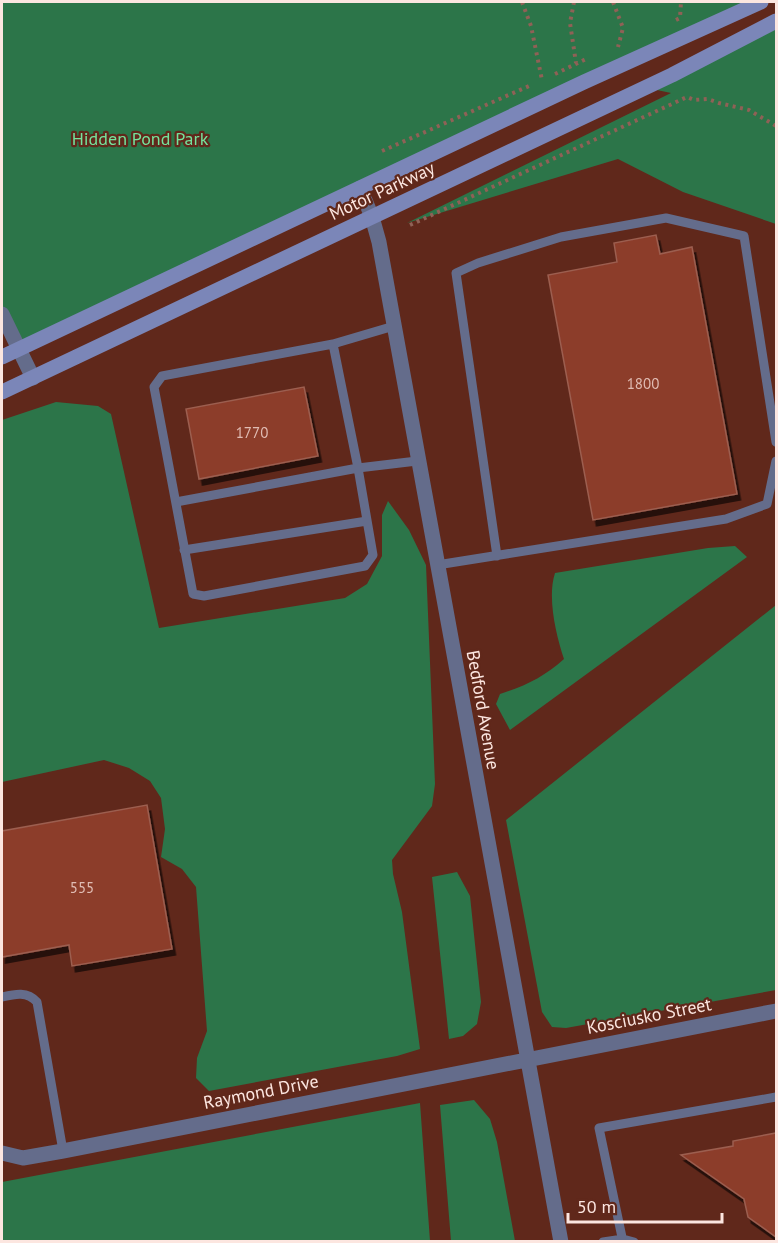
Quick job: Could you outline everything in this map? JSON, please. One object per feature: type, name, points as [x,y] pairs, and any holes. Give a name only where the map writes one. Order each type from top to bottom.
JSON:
[{"type":"main road","name":"Motor Parkway","points":[[2,357],[584,82],[761,2]]},
{"type":"main road","name":"Motor Parkway","points":[[2,392],[672,75],[777,21]]},
{"type":"street","name":"Bedford Avenue","points":[[360,188],[379,242],[417,461],[561,1242]]},
{"type":"street","points":[[2,314],[33,378]]},
{"type":"street","name":"Kosciusko Street","points":[[529,1060],[777,1011]]},
{"type":"street","name":"Raymond Drive","points":[[2,1152],[23,1158],[529,1060]]},
{"type":"lane","points":[[497,556],[456,273],[478,263],[561,237],[666,218],[744,236],[777,442]]},
{"type":"lane","points":[[333,344],[373,555],[365,566],[204,596],[192,594],[154,387],[162,376],[333,344],[394,326]]},
{"type":"lane","points":[[176,502],[358,468],[417,461]]},
{"type":"lane","points":[[437,566],[726,519],[767,504],[777,461]]},
{"type":"lane","points":[[184,550],[367,522]]},
{"type":"lane","points":[[2,997],[32,996],[37,1002],[63,1151]]},
{"type":"lane","points":[[623,1240],[599,1128],[777,1097]]},
{"type":"lane","points":[[603,1242],[623,1240],[634,1242]]},
{"type":"path","points":[[382,151],[542,80],[531,26],[522,2]]},
{"type":"path","points":[[574,2],[570,24],[576,63]]},
{"type":"path","points":[[613,2],[623,28],[618,47]]},
{"type":"path","points":[[410,225],[687,97],[694,100],[708,99],[749,110],[777,126]]},
{"type":"green space","name":"Hidden Pond Park","points":[[2,2],[761,2],[19,349],[2,314]]},
{"type":"green space","points":[[776,21],[776,224],[683,192],[618,159],[407,223],[671,93],[657,90]]},
{"type":"green space","points":[[56,402],[98,406],[111,414],[159,628],[345,598],[367,584],[382,556],[382,515],[388,501],[409,530],[426,565],[435,784],[432,806],[392,860],[402,912],[420,1049],[397,1056],[209,1091],[196,1078],[197,1058],[207,1031],[196,887],[182,869],[161,857],[165,829],[161,798],[150,781],[129,768],[104,760],[2,782],[2,420]]},
{"type":"green space","points":[[735,546],[747,557],[510,730],[496,704],[500,694],[534,680],[564,659],[552,604],[555,573],[708,548]]},
{"type":"green space","points":[[776,605],[776,990],[566,1028],[552,1027],[542,1012],[506,820]]},
{"type":"green space","points":[[457,872],[470,896],[481,1002],[477,1024],[463,1036],[449,1039],[432,877]]},
{"type":"green space","points":[[474,1100],[490,1119],[497,1142],[515,1241],[451,1241],[440,1105]]},
{"type":"green space","points":[[420,1103],[430,1241],[2,1241],[2,1182]]},
{"type":"building","points":[[656,235],[660,254],[692,247],[737,494],[593,520],[548,275],[617,262],[614,243]]},
{"type":"building","points":[[304,387],[318,456],[199,479],[186,409]]},
{"type":"building","points":[[147,805],[172,949],[72,966],[69,945],[2,957],[2,831]]},
{"type":"building","points":[[776,1133],[776,1237],[748,1217],[744,1199],[681,1155],[733,1146],[733,1141]]}]
